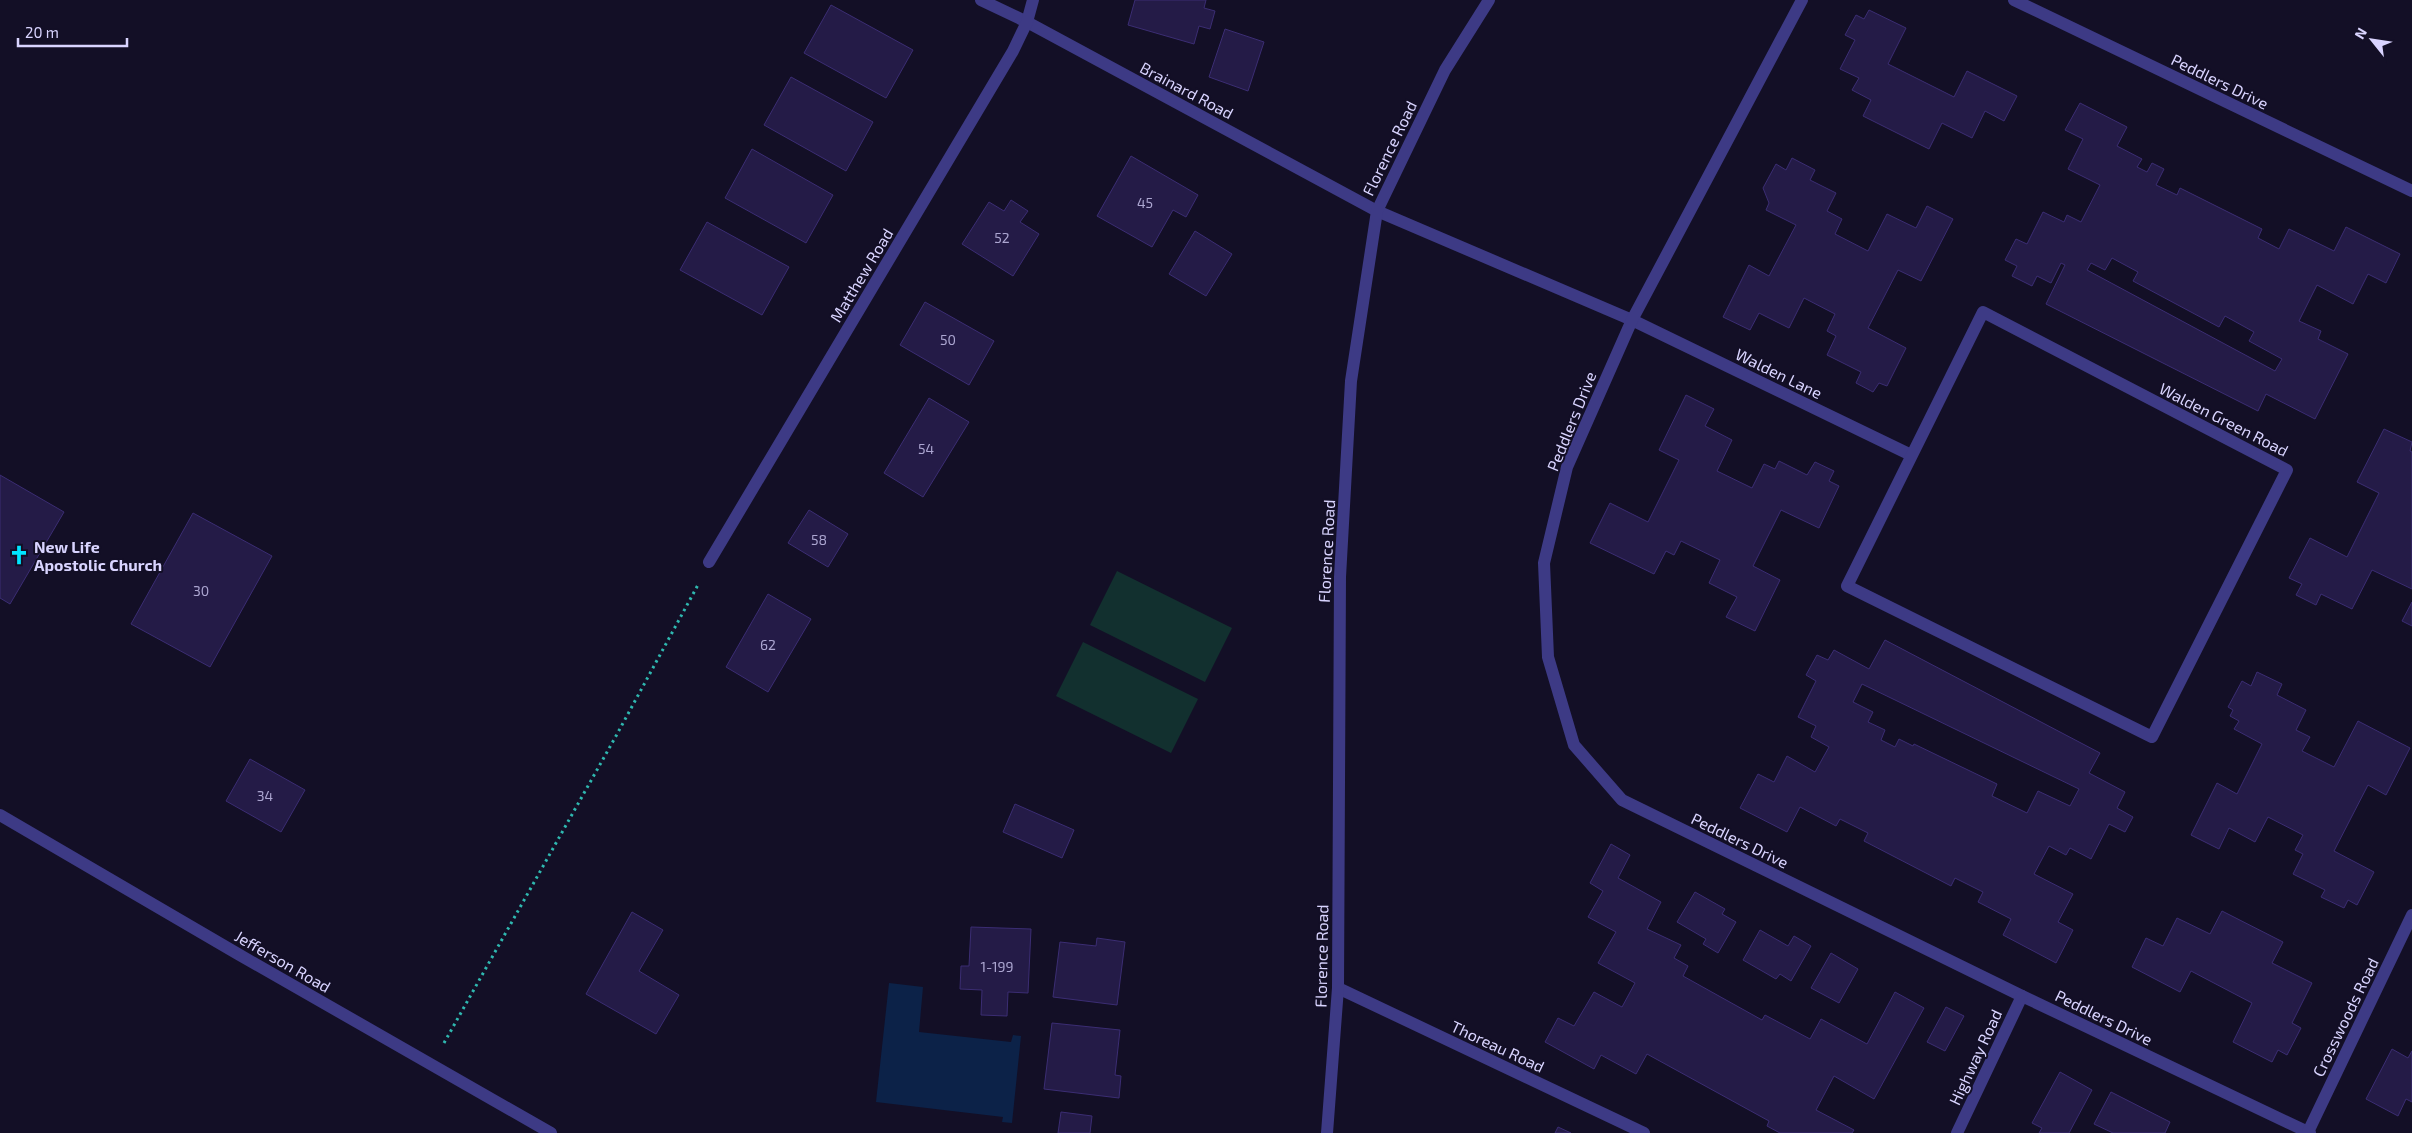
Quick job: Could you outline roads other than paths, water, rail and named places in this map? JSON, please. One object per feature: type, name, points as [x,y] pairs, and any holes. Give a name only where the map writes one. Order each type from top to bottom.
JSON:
[{"type":"street","name":"Brainard Road","points":[[981,0],[1027,22],[1377,212]]},
{"type":"street","name":"Matthew Road","points":[[709,562],[1013,52],[1027,22],[1033,0]]},
{"type":"street","name":"Florence Road","points":[[1327,1133],[1338,988],[1340,577],[1352,381],[1377,212],[1445,70],[1489,0]]},
{"type":"street","name":"Peddlers Drive","points":[[1802,0],[1632,320],[1567,467],[1544,563],[1548,657],[1574,744],[1622,800],[2022,996],[2309,1133]]},
{"type":"street","name":"Peddlers Drive","points":[[2014,0],[2412,191]]},
{"type":"street","points":[[1377,212],[1632,320]]},
{"type":"street","name":"Walden Green Road","points":[[1983,312],[2287,470],[2152,737],[1847,586],[1911,455],[1983,312]]},
{"type":"street","name":"Walden Lane","points":[[1632,320],[1911,455]]},
{"type":"street","name":"Jefferson Road","points":[[0,814],[432,1066],[551,1133]]},
{"type":"street","name":"Crosswoods Road","points":[[2309,1133],[2412,915]]},
{"type":"street","name":"Thoreau Road","points":[[1338,988],[1644,1133]]},
{"type":"street","name":"Highway Road","points":[[1958,1133],[2022,996]]},
{"type":"water","points":[[889,983],[923,987],[919,1032],[1011,1042],[1013,1035],[1021,1036],[1012,1123],[1002,1122],[1003,1117],[876,1102]]},
{"type":"place","name":"New Life Apostolic Church","points":[[19,555]]}]
